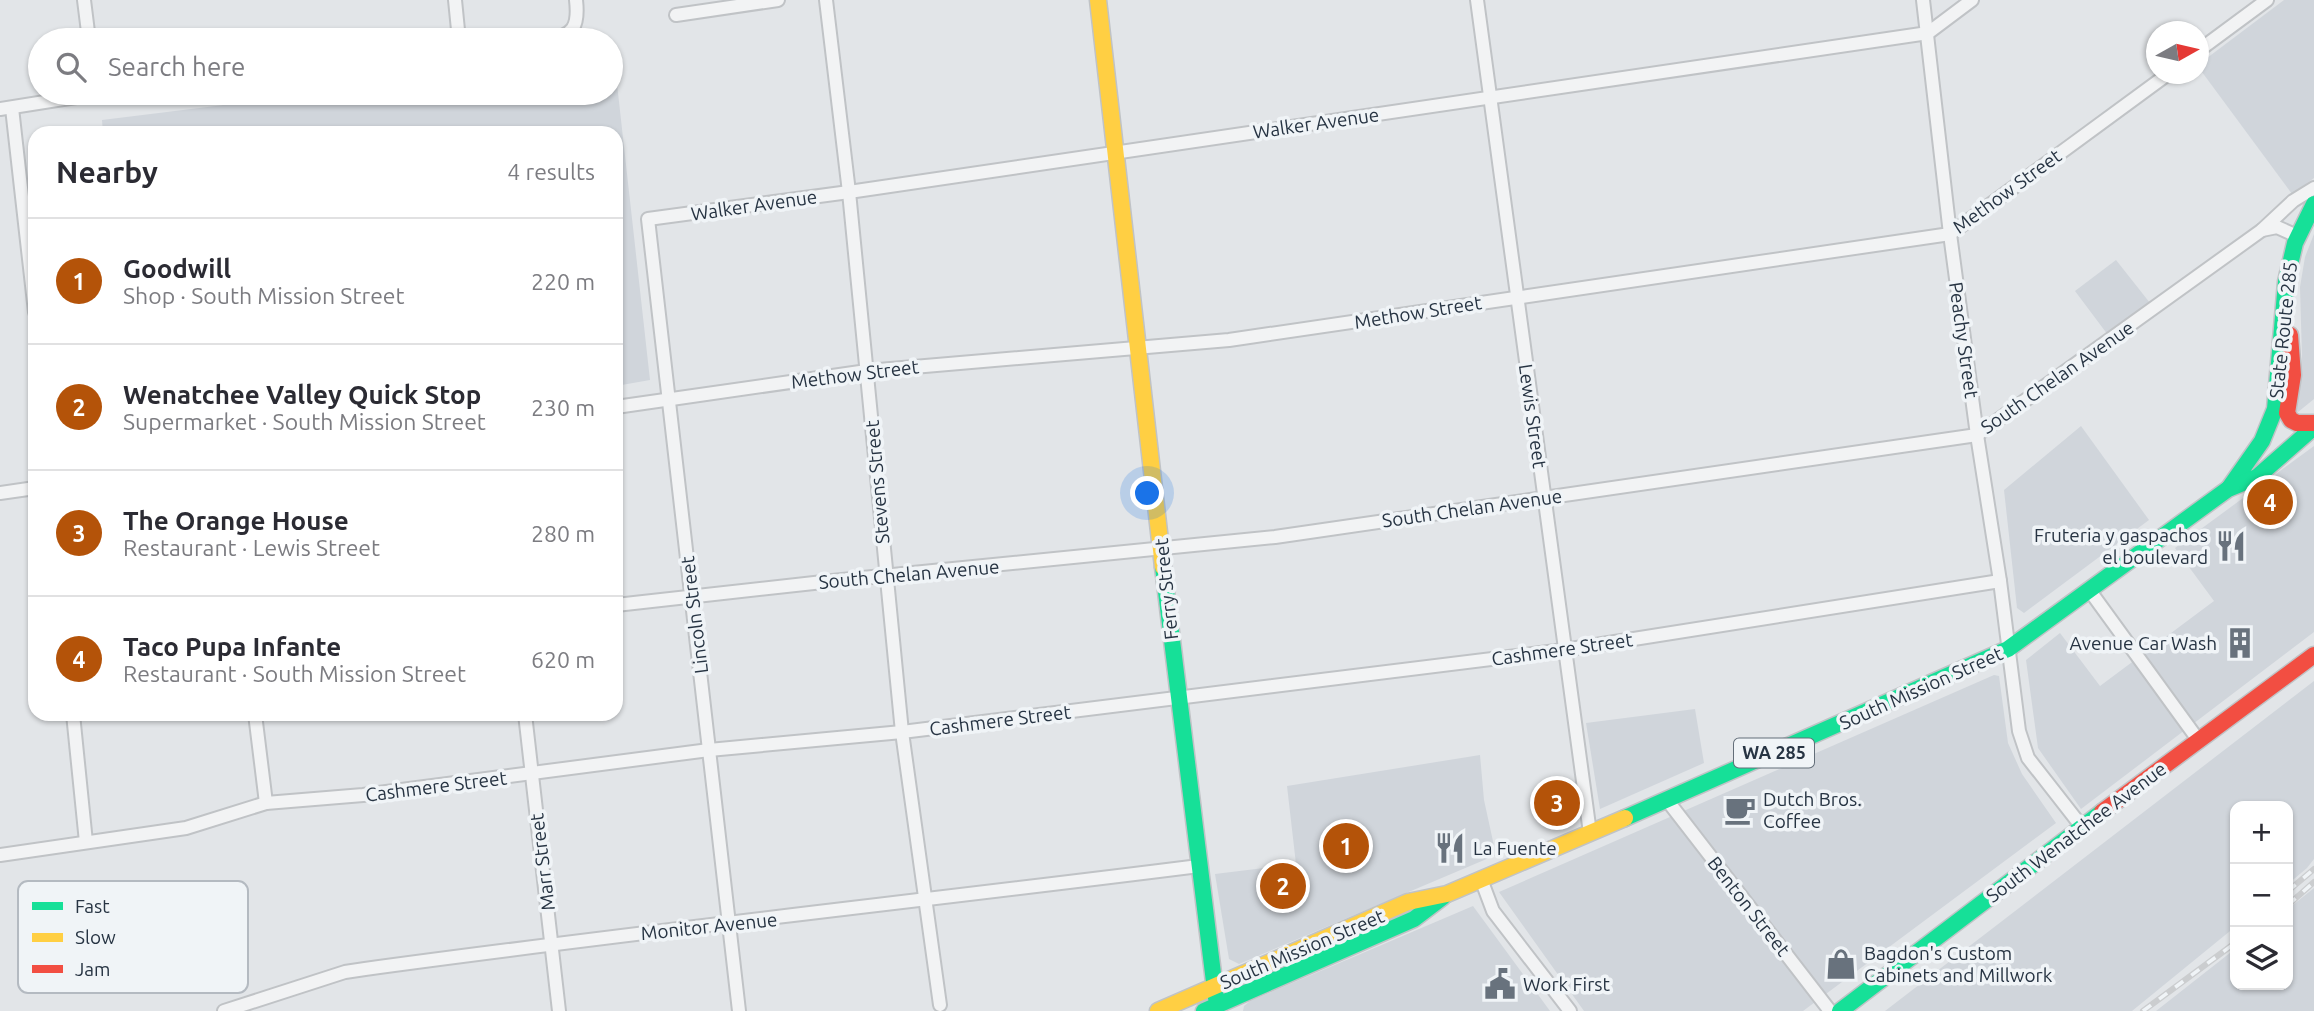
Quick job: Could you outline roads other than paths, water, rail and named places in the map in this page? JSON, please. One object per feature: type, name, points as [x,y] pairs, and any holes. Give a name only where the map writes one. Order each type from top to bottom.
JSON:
[{"type":"main road","name":"Ferry Street","points":[[1098,0],[1214,987],[1213,1009]]},
{"type":"main road","name":"State Route 285","points":[[2228,489],[2257,450],[2276,406],[2285,275],[2297,236],[2314,204]]},
{"type":"main road","points":[[2282,314],[2292,341],[2293,375],[2287,412],[2291,420],[2297,423],[2314,425]]},
{"type":"main road","name":"South Mission Street","points":[[1158,1011],[1408,902],[1447,894],[2008,649],[2228,489],[2257,477],[2314,425]]},
{"type":"main road","name":"South Wenatchee Avenue","points":[[1840,1011],[2314,655]]},
{"type":"main road","name":"South Mission Street","points":[[1213,1009],[1414,919],[1447,894]]},
{"type":"street","points":[[84,0],[88,28]]},
{"type":"street","points":[[455,0],[458,28]]},
{"type":"street","points":[[572,28],[578,16],[576,0]]},
{"type":"street","points":[[676,15],[778,0]]},
{"type":"street","name":"Stevens Street","points":[[826,0],[849,192],[902,732],[940,1005]]},
{"type":"street","name":"Lewis Street","points":[[1477,0],[1590,833]]},
{"type":"street","name":"Peachy Street","points":[[1923,0],[1950,234],[2019,731],[2028,758],[2082,827]]},
{"type":"street","name":"Walker Avenue","points":[[648,219],[849,192],[1928,33],[1972,0]]},
{"type":"street","points":[[2209,44],[2267,0]]},
{"type":"street","name":"Methow Street","points":[[623,406],[867,371],[1229,340],[1950,234],[2154,84]]},
{"type":"street","points":[[28,104],[6,108],[28,263]]},
{"type":"street","name":"South Chelan Avenue","points":[[623,604],[1275,537],[1977,435],[2262,230],[2293,201],[2314,188]]},
{"type":"street","name":"Lincoln Street","points":[[648,219],[739,1011]]},
{"type":"street","points":[[2262,230],[2277,227],[2297,236]]},
{"type":"street","points":[[0,493],[28,489]]},
{"type":"street","name":"Cashmere Street","points":[[0,855],[186,828],[265,803],[363,795],[709,750],[902,732],[1564,650],[2000,582]]},
{"type":"street","points":[[2090,591],[2199,741]]},
{"type":"street","points":[[74,721],[86,842]]},
{"type":"street","points":[[256,721],[265,803]]},
{"type":"street","name":"Marr Street","points":[[526,721],[559,1011]]},
{"type":"street","name":"Benton Street","points":[[1667,800],[1830,1011]]},
{"type":"street","name":"Monitor Avenue","points":[[224,1011],[345,972],[551,943],[924,901],[1199,866]]},
{"type":"street","points":[[1481,879],[1493,911],[1570,1011]]},
{"type":"railway","points":[[2293,887],[2314,869]]},
{"type":"railway","points":[[2293,901],[2314,882]]},
{"type":"railway","points":[[2143,1011],[2230,947]]},
{"type":"place","name":"Taco Pupa Infante","points":[[2270,502]]},
{"type":"place","name":"Fruteria y gaspachos el boulevard","points":[[2231,546]]},
{"type":"place","name":"Avenue Car Wash","points":[[2240,643]]},
{"type":"place","name":"The Orange House","points":[[1557,803]]},
{"type":"place","name":"Dutch Bros. Coffee","points":[[1740,810]]},
{"type":"place","name":"Goodwill","points":[[1346,846]]},
{"type":"place","name":"La Fuente","points":[[1450,848]]},
{"type":"place","name":"Wenatchee Valley Quick Stop","points":[[1283,886]]},
{"type":"place","name":"Bagdon's Custom Cabinets and Millwork","points":[[1841,964]]},
{"type":"place","name":"Work First","points":[[1500,984]]}]
